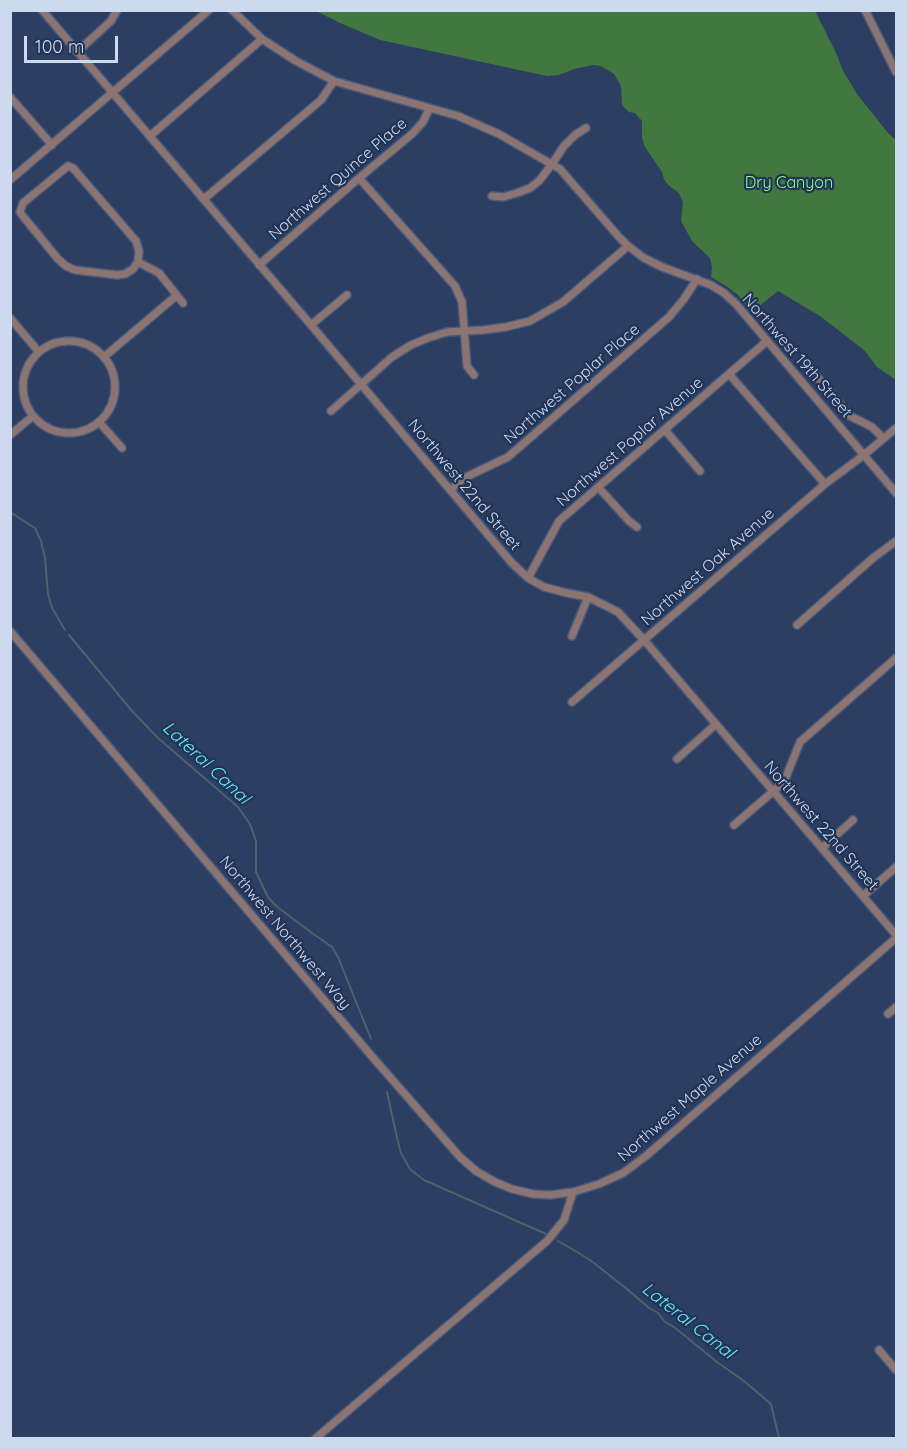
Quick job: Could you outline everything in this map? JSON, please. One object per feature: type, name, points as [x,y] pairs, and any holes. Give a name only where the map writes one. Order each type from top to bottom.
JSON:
[{"type":"street","name":"Northwest 22nd Street","points":[[42,10],[511,561],[528,578],[544,587],[588,597],[618,612],[897,936]]},
{"type":"street","points":[[76,52],[111,21],[117,10]]},
{"type":"street","points":[[10,180],[209,10]]},
{"type":"street","name":"Northwest 19th Street","points":[[232,10],[262,39],[296,61],[334,81],[458,116],[499,134],[560,169],[628,246],[644,258],[662,267],[711,285],[736,304],[897,493]]},
{"type":"street","points":[[864,10],[897,72]]},
{"type":"street","points":[[150,136],[262,39]]},
{"type":"street","points":[[204,199],[321,100],[334,81]]},
{"type":"street","points":[[10,97],[52,145]]},
{"type":"street","name":"Northwest Quince Place","points":[[259,265],[412,134],[423,122],[429,109]]},
{"type":"street","points":[[492,196],[503,197],[530,188],[539,181],[564,146],[586,128]]},
{"type":"street","points":[[68,166],[73,168],[136,241],[139,251],[138,262],[125,274],[117,275],[75,270],[66,266],[22,215],[21,207],[68,166]]},
{"type":"street","points":[[359,178],[455,286],[462,302],[467,366],[474,375]]},
{"type":"street","points":[[331,411],[392,357],[411,345],[447,332],[506,327],[530,321],[563,302],[628,246]]},
{"type":"street","points":[[138,262],[159,273],[183,303]]},
{"type":"street","name":"Northwest Poplar Place","points":[[450,490],[464,478],[508,457],[669,317],[697,279]]},
{"type":"street","points":[[311,325],[346,295]]},
{"type":"street","points":[[104,357],[176,296]]},
{"type":"street","points":[[10,318],[39,352]]},
{"type":"street","points":[[69,340],[83,342],[96,349],[104,357],[113,372],[116,386],[114,400],[106,414],[94,426],[80,432],[64,433],[48,429],[35,419],[26,406],[22,390],[24,374],[30,360],[39,352],[42,348],[55,342],[69,340]]},
{"type":"street","name":"Northwest Poplar Avenue","points":[[528,578],[560,521],[767,341]]},
{"type":"street","points":[[806,364],[850,416],[872,427],[883,438]]},
{"type":"street","points":[[729,374],[825,484]]},
{"type":"street","points":[[10,435],[33,416]]},
{"type":"street","points":[[99,422],[122,448]]},
{"type":"street","name":"Northwest Oak Avenue","points":[[572,702],[825,484],[897,428]]},
{"type":"street","points":[[665,430],[700,471]]},
{"type":"street","points":[[598,487],[628,521],[637,527]]},
{"type":"street","points":[[797,625],[873,558],[897,541]]},
{"type":"street","points":[[572,636],[588,597]]},
{"type":"street","name":"Northwest Northwest Way","points":[[10,631],[460,1157],[476,1171],[512,1189],[550,1195],[573,1192]]},
{"type":"street","points":[[734,825],[784,782],[800,742],[897,658]]},
{"type":"street","points":[[677,759],[716,724]]},
{"type":"street","points":[[822,848],[853,820]]},
{"type":"street","points":[[863,896],[897,867]]},
{"type":"street","name":"Northwest Maple Avenue","points":[[573,1192],[623,1173],[646,1156],[897,936]]},
{"type":"street","points":[[888,1014],[897,1007]]},
{"type":"street","points":[[316,1438],[547,1241],[564,1220],[573,1192]]},
{"type":"street","points":[[879,1350],[897,1370]]},
{"type":"green space","name":"Dry Canyon","points":[[316,11],[815,11],[842,69],[857,94],[896,140],[896,380],[877,367],[864,350],[820,316],[778,291],[752,312],[738,295],[711,277],[710,258],[692,241],[681,221],[683,202],[679,193],[668,185],[645,147],[642,138],[642,121],[635,113],[629,112],[622,105],[621,86],[614,74],[601,66],[593,65],[559,75],[547,76],[380,40]]},
{"type":"waterway","name":"Lateral Canal","points":[[10,512],[35,528],[45,558],[48,594],[52,608],[65,630]]},
{"type":"waterway","name":"Lateral Canal","points":[[69,635],[132,711],[158,738],[238,807],[250,824],[256,841],[256,872],[268,897],[276,906],[332,947],[371,1039]]},
{"type":"waterway","name":"Lateral Canal","points":[[387,1092],[401,1153],[410,1169],[424,1180],[546,1234]]},
{"type":"waterway","name":"Lateral Canal","points":[[558,1241],[590,1260],[658,1313],[665,1322],[771,1404],[779,1438]]}]
